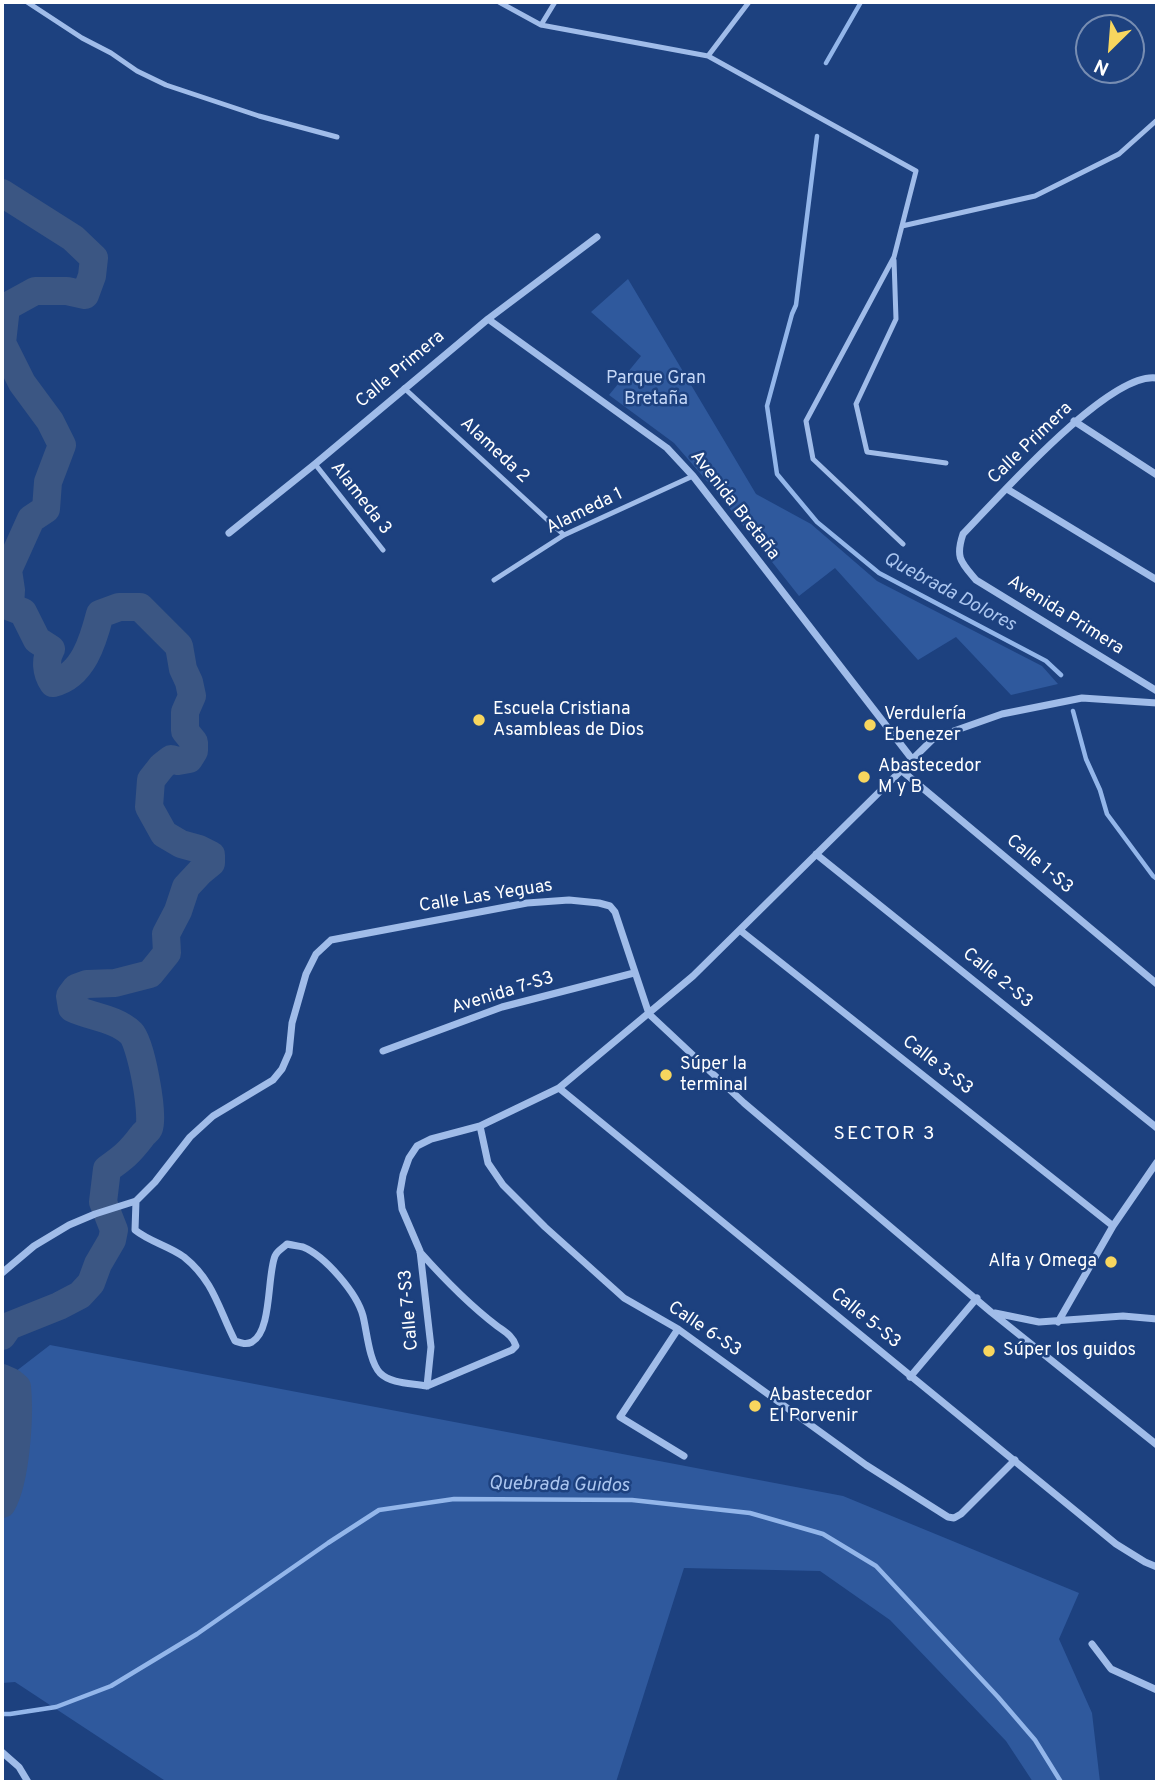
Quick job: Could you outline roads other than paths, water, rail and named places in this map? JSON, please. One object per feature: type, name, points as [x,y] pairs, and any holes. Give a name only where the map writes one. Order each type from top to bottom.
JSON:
[{"type":"street","name":"Calle Primera","points":[[229,533],[488,319],[597,237]]},
{"type":"street","name":"Avenida Bretaña","points":[[488,319],[667,448],[693,476],[912,759]]},
{"type":"street","name":"Calle Primera","points":[[961,561],[958,547],[963,534],[1074,421],[1117,389],[1141,379],[1156,377]]},
{"type":"street","points":[[1074,421],[1157,475]]},
{"type":"street","points":[[1007,489],[1157,580]]},
{"type":"street","name":"Avenida Primera","points":[[961,561],[976,580],[1157,691]]},
{"type":"street","points":[[1157,703],[1082,698],[1002,715],[934,738],[741,931],[649,1014],[744,1103],[991,1312],[1157,1445]]},
{"type":"street","name":"Calle 1-S3","points":[[901,770],[1157,984]]},
{"type":"street","name":"Calle 2-S3","points":[[816,854],[1157,1128]]},
{"type":"street","name":"Calle Las Yeguas","points":[[2,1273],[34,1246],[69,1225],[136,1201],[155,1182],[190,1137],[213,1116],[273,1080],[282,1069],[289,1053],[292,1023],[306,974],[316,954],[331,940],[527,903],[569,900],[610,906],[615,912],[649,1014]]},
{"type":"street","name":"Calle 3-S3","points":[[741,931],[1113,1226]]},
{"type":"street","name":"Avenida 7-S3","points":[[383,1051],[502,1007],[634,973]]},
{"type":"street","name":"Calle 7-S3","points":[[427,1385],[431,1347],[420,1251],[401,1201],[402,1184],[409,1158],[417,1146],[431,1139],[480,1126],[559,1088],[649,1014]]},
{"type":"street","name":"Calle 5-S3","points":[[559,1088],[1116,1544],[1157,1567]]},
{"type":"street","name":"Calle 6-S3","points":[[480,1126],[488,1163],[503,1185],[624,1298],[678,1329],[866,1465],[948,1517],[954,1518],[968,1508],[1015,1460]]},
{"type":"street","points":[[1058,1322],[1113,1226],[1157,1162]]},
{"type":"street","points":[[136,1201],[135,1230],[184,1258],[209,1285],[235,1341],[253,1342],[261,1331],[269,1301],[276,1253],[287,1244],[305,1248],[326,1263],[352,1290],[362,1311],[371,1353],[379,1371],[388,1379],[427,1385],[512,1350],[516,1346],[515,1341],[455,1290],[420,1251]]},
{"type":"street","points":[[910,1377],[977,1298]]},
{"type":"street","points":[[991,1312],[1031,1321],[1058,1322],[1123,1316],[1157,1319]]},
{"type":"street","points":[[678,1329],[620,1417],[684,1456]]},
{"type":"street","points":[[1092,1644],[1111,1669],[1157,1690]]},
{"type":"street","points":[[2,1752],[19,1767],[29,1782]]},
{"type":"lane","points":[[26,2],[137,71],[166,85],[259,116],[337,137]]},
{"type":"lane","points":[[499,2],[541,25],[708,56],[916,171],[894,257],[806,422],[813,459],[903,544]]},
{"type":"lane","points":[[541,25],[555,2]]},
{"type":"lane","points":[[708,56],[749,2]]},
{"type":"lane","points":[[902,226],[1035,196],[1119,154],[1157,120]]},
{"type":"lane","points":[[894,257],[896,319],[856,404],[867,452],[946,463]]},
{"type":"lane","name":"Alameda 2","points":[[404,388],[564,535]]},
{"type":"lane","name":"Alameda 3","points":[[315,464],[383,550]]},
{"type":"lane","name":"Alameda 1","points":[[494,580],[564,535],[693,476]]},
{"type":"waterway","name":"Quebrada Dolores","points":[[826,63],[861,2]]},
{"type":"waterway","name":"Quebrada Dolores","points":[[817,136],[796,305],[767,406],[777,474],[817,522],[879,573],[1046,661],[1061,675]]},
{"type":"waterway","points":[[2,193],[73,238],[94,258],[92,276],[85,295],[67,291],[35,291],[6,307],[2,343],[22,383],[50,421],[62,445],[48,482],[46,509],[31,519],[8,570],[10,607],[23,612],[37,640],[51,649],[47,666],[53,683],[72,673],[79,665],[90,646],[100,614],[119,607],[140,607],[179,646],[192,696],[185,712],[185,731],[194,742],[194,751],[189,759],[171,759],[162,766],[151,780],[149,807],[164,834],[181,844],[211,855],[211,863],[186,887],[166,934],[167,953],[150,974],[115,983],[87,984],[76,988],[70,996],[72,1008],[118,1024],[135,1039],[148,1094],[149,1128],[126,1154],[107,1169],[103,1202],[114,1230],[112,1240],[91,1283],[80,1295],[9,1326],[2,1336]]},
{"type":"waterway","name":"Quebrada Dolores","points":[[1073,711],[1086,759],[1107,814],[1157,879]]},
{"type":"waterway","points":[[2,1378],[17,1387],[18,1413],[14,1464],[2,1504]]},
{"type":"waterway","name":"Quebrada Guidos","points":[[2,1714],[56,1707],[111,1686],[197,1634],[379,1510],[454,1499],[632,1500],[750,1513],[823,1534],[876,1566],[1035,1740],[1061,1782]]},
{"type":"place","name":"Escuela Cristiana Asambleas de Dios","points":[[479,720]]},
{"type":"place","name":"Verdulería Ebenezer","points":[[870,725]]},
{"type":"place","name":"Abastecedor M y B","points":[[864,777]]},
{"type":"place","name":"Súper la terminal","points":[[666,1075]]},
{"type":"place","name":"Alfa y Omega","points":[[1111,1262]]},
{"type":"place","name":"Súper los guidos","points":[[989,1351]]},
{"type":"place","name":"Abastecedor El Porvenir","points":[[755,1406]]},
{"type":"district","name":"SECTOR 3","points":[[885,1135]]},
{"type":"park label","name":"Parque Gran Bretaña","points":[[656,389]]}]
